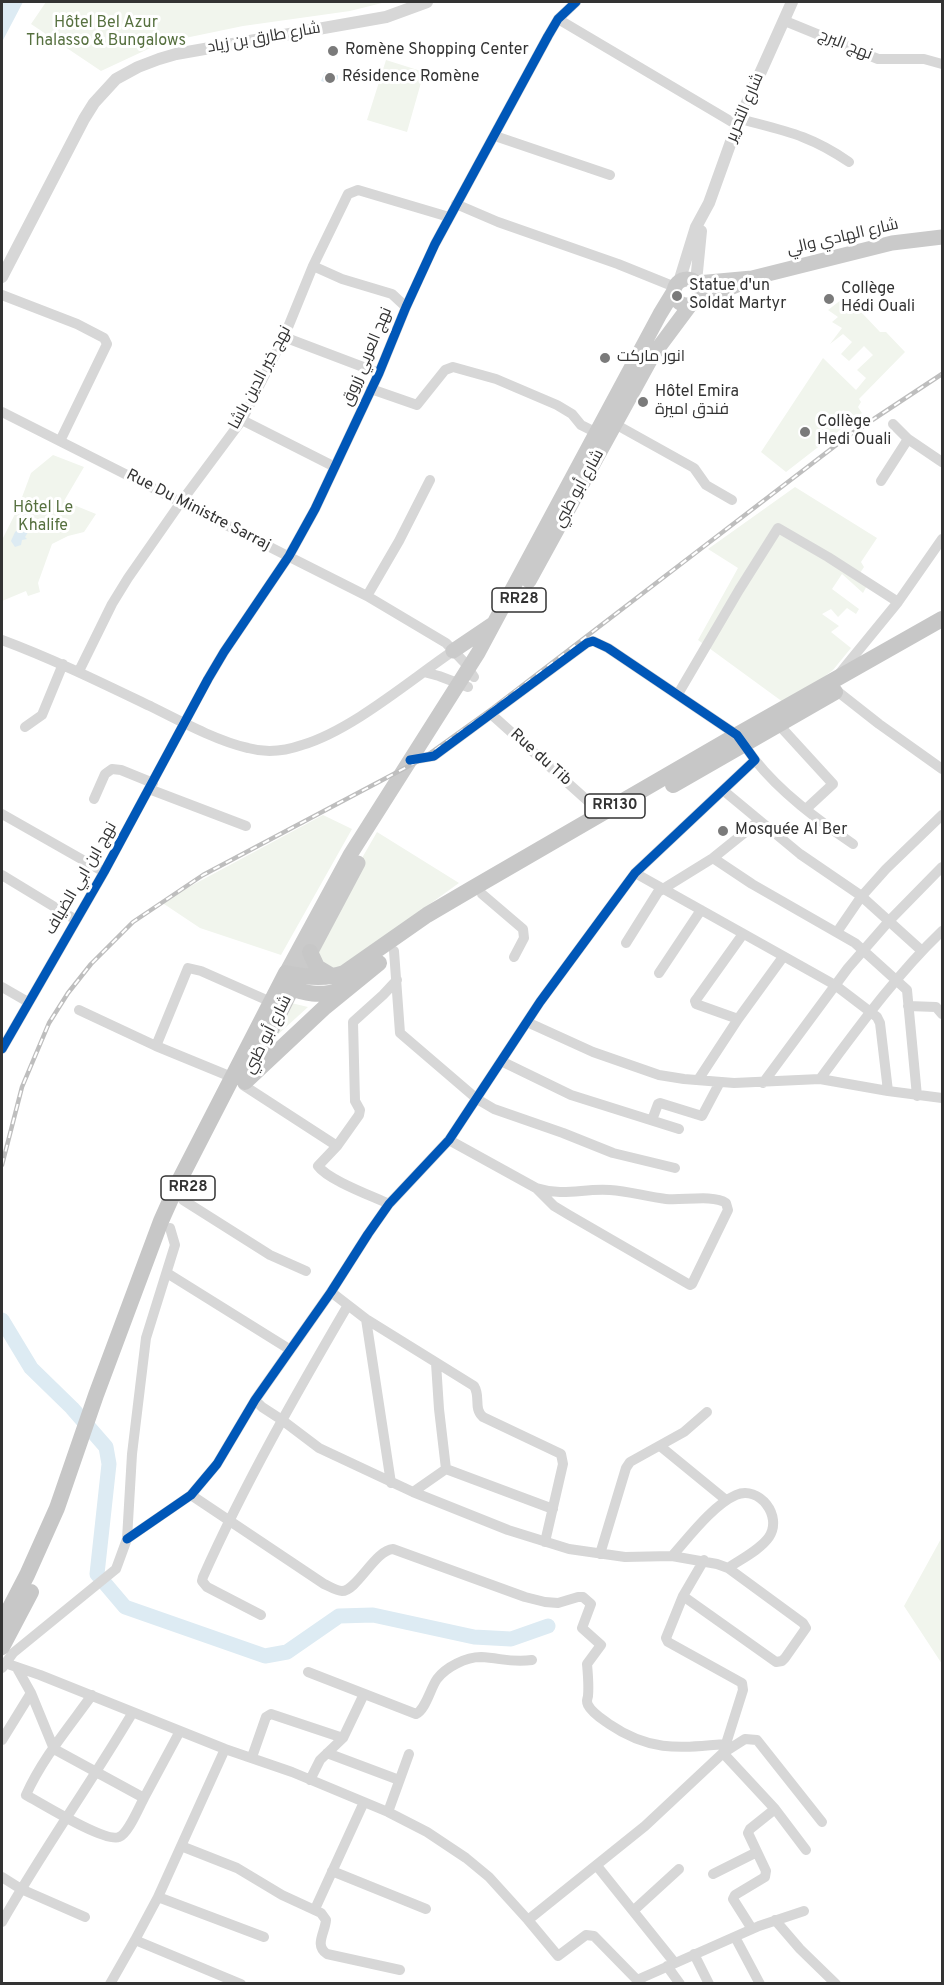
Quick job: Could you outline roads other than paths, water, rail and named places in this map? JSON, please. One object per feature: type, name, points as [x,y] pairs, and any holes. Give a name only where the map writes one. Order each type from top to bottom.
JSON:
[{"type":"highway","name":"RR130","points":[[289,981],[333,977],[355,967],[427,915],[835,686],[942,619]]},
{"type":"highway","name":"RR130","points":[[289,981],[318,995],[327,994],[351,984],[394,951],[482,894],[741,740],[779,725],[835,686],[942,631]]},
{"type":"highway","points":[[310,952],[317,967],[333,977]]},
{"type":"highway","name":"شارع أبو ظبي","points":[[98,1403],[161,1221],[178,1183],[241,1081],[271,1002],[289,981]]},
{"type":"highway","name":"شارع أبو ظبي","points":[[98,1403],[187,1189],[289,981]]},
{"type":"highway","points":[[241,1081],[351,984]]},
{"type":"highway","name":"RR28","points":[[2,1623],[27,1575],[57,1508],[98,1403]]},
{"type":"highway","name":"RR28","points":[[3,1659],[66,1511],[87,1434]]},
{"type":"main road","name":"شارع الهادي والي","points":[[693,303],[752,278],[892,243],[942,237]]},
{"type":"main road","name":"شارع الهادي والي","points":[[697,282],[752,278]]},
{"type":"main road","points":[[687,279],[697,282],[700,293],[693,303],[681,303],[677,300],[676,287],[687,279]]},
{"type":"main road","name":"شارع أبو ظبي","points":[[289,981],[350,855],[416,760],[468,679],[583,470],[597,434],[676,287]]},
{"type":"main road","name":"شارع أبو ظبي","points":[[468,679],[495,623],[583,470],[615,424],[654,355],[693,303]]},
{"type":"main road","points":[[453,651],[495,623]]},
{"type":"main road","name":"شارع أبو ظبي","points":[[289,981],[310,952],[416,760]]},
{"type":"street","name":"شارع طارق بن زياد","points":[[2,277],[84,119],[94,103],[116,79],[138,67],[176,54],[386,17],[428,2]]},
{"type":"street","name":"نهج العربي زروق","points":[[185,724],[224,652],[289,556],[315,509],[449,217],[558,19],[576,2]]},
{"type":"street","name":"شارع التحرير","points":[[676,287],[739,122],[792,2]]},
{"type":"street","points":[[558,19],[688,98],[739,122],[798,134],[849,162]]},
{"type":"street","name":"نهج البرج","points":[[784,21],[878,59],[924,59],[942,64]]},
{"type":"street","points":[[495,136],[610,175]]},
{"type":"street","name":"نهج خير الدين باشا","points":[[79,671],[112,604],[181,502],[242,420],[284,337],[313,266],[348,194],[358,190],[449,217]]},
{"type":"street","points":[[456,204],[498,222],[676,287]]},
{"type":"street","name":"شارع التحرير","points":[[697,282],[700,223]]},
{"type":"street","points":[[313,266],[342,279],[392,294],[406,308]]},
{"type":"street","points":[[2,295],[77,324],[104,339],[107,344],[60,441]]},
{"type":"street","points":[[284,337],[379,373]]},
{"type":"street","points":[[372,389],[417,405],[445,370],[453,367],[496,379],[557,405],[572,414],[581,425],[597,434]]},
{"type":"street","name":"Rue Du Ministre Sarraj","points":[[2,412],[367,596],[446,643],[453,651],[468,679]]},
{"type":"street","points":[[242,420],[335,467]]},
{"type":"street","points":[[615,424],[694,468],[706,485],[732,500]]},
{"type":"street","points":[[893,424],[908,439],[942,462]]},
{"type":"street","points":[[881,481],[908,439]]},
{"type":"street","points":[[367,596],[399,541],[430,480]]},
{"type":"street","points":[[678,694],[778,528],[819,551],[898,602]]},
{"type":"street","points":[[942,539],[835,686],[879,724],[942,769]]},
{"type":"street","points":[[2,640],[79,671],[185,724],[247,748],[281,750],[303,745],[325,736],[361,715],[453,651]]},
{"type":"street","points":[[416,760],[434,756],[590,641],[608,648],[678,694],[741,740],[773,780],[806,809],[853,844]]},
{"type":"street","points":[[25,726],[42,715],[63,664]]},
{"type":"street","points":[[424,672],[468,679]]},
{"type":"street","name":"Rue du Tib","points":[[491,714],[589,802]]},
{"type":"street","name":"نهج ابن ابي الضياف","points":[[2,1049],[104,872],[185,724]]},
{"type":"street","points":[[779,725],[832,784],[806,809]]},
{"type":"street","points":[[127,1539],[191,1495],[217,1464],[231,1444],[255,1400],[389,1204],[449,1140],[579,946],[635,873],[755,760]]},
{"type":"street","points":[[93,799],[105,774],[112,769],[121,770],[151,786],[246,826]]},
{"type":"street","points":[[724,790],[800,854],[861,897],[922,951]]},
{"type":"street","points":[[2,814],[104,872]]},
{"type":"street","points":[[837,932],[861,897],[886,868],[942,815]]},
{"type":"street","points":[[626,943],[656,895],[713,858],[759,821]]},
{"type":"street","points":[[713,858],[752,884],[837,932],[864,951],[907,990],[917,1096]]},
{"type":"street","points":[[763,1083],[835,985],[889,921],[942,867]]},
{"type":"street","points":[[635,873],[835,985],[871,1011],[880,1023],[888,1091]]},
{"type":"street","points":[[2,875],[76,920]]},
{"type":"street","points":[[482,894],[523,929],[524,938],[514,957]]},
{"type":"street","points":[[659,973],[701,910]]},
{"type":"street","points":[[820,1079],[897,979],[942,931]]},
{"type":"street","points":[[738,1019],[696,1004],[695,1001],[743,934]]},
{"type":"street","points":[[394,951],[400,1033],[477,1099],[494,1110],[563,1133],[592,1146],[675,1168]]},
{"type":"street","points":[[698,1080],[783,957]]},
{"type":"street","points":[[156,1046],[188,968],[201,971],[271,1002]]},
{"type":"street","points":[[389,1204],[320,1170],[318,1166],[337,1146],[359,1115],[360,1110],[356,1101],[353,1022],[383,996],[397,980]]},
{"type":"street","points":[[2,987],[28,1002]]},
{"type":"street","points":[[908,1006],[936,1007],[942,1014]]},
{"type":"street","points":[[79,1010],[156,1046],[241,1081],[337,1146]]},
{"type":"street","points":[[527,1022],[593,1052],[659,1075],[720,1082],[763,1083],[820,1079],[917,1096],[942,1098]]},
{"type":"street","points":[[501,1061],[571,1095],[679,1129]]},
{"type":"street","points":[[652,1120],[660,1103],[702,1116],[720,1082]]},
{"type":"street","points":[[449,1140],[536,1188],[554,1206],[690,1285],[728,1210],[726,1203],[721,1200],[666,1199],[602,1189],[561,1193],[536,1188]]},
{"type":"street","points":[[183,1200],[270,1255],[306,1271]]},
{"type":"street","points":[[170,1228],[175,1245],[150,1322],[144,1350],[132,1454],[127,1539],[116,1569],[3,1659],[17,1668],[92,1695],[225,1749],[252,1757],[388,1812],[427,1832],[466,1858],[489,1877],[558,1956],[586,1935],[594,1936],[639,1982],[671,1964],[752,1929],[804,1911]]},
{"type":"street","points":[[167,1273],[290,1349]]},
{"type":"street","points":[[331,1292],[366,1319],[474,1386],[478,1396],[476,1408],[483,1417],[563,1456],[545,1542]]},
{"type":"street","points":[[261,1615],[207,1587],[202,1581],[228,1520],[282,1419],[348,1305]]},
{"type":"street","points":[[366,1319],[391,1483]]},
{"type":"street","points":[[436,1363],[446,1469]]},
{"type":"street","points":[[255,1400],[319,1448],[391,1483],[508,1530],[569,1549],[625,1557],[672,1556],[704,1560],[728,1568],[805,1625],[805,1631],[782,1661],[776,1662],[683,1596]]},
{"type":"street","points":[[600,1554],[626,1468],[635,1458],[684,1432],[707,1412]]},
{"type":"street","points":[[660,1446],[726,1500]]},
{"type":"street","points":[[413,1492],[446,1469]]},
{"type":"street","points":[[446,1469],[553,1509]]},
{"type":"street","points":[[672,1556],[726,1500],[746,1492],[754,1494],[763,1500],[773,1519],[770,1536],[762,1545],[728,1568]]},
{"type":"street","points":[[191,1495],[324,1584],[339,1590],[348,1589],[384,1551],[393,1549],[505,1591],[545,1602],[563,1602],[583,1597],[591,1604],[582,1628],[601,1645],[587,1664],[589,1678],[587,1701],[592,1711],[612,1726],[641,1741],[657,1746],[724,1749],[776,1809],[806,1850]]},
{"type":"street","points":[[704,1560],[683,1596],[667,1641],[739,1681],[743,1686],[724,1749]]},
{"type":"street","points":[[308,1672],[416,1714],[422,1710],[436,1680],[443,1671],[450,1667],[476,1657],[511,1662],[532,1660]]},
{"type":"street","points":[[17,1668],[31,1693],[54,1749],[96,1774],[144,1798]]},
{"type":"street","points":[[2,1740],[31,1693]]},
{"type":"street","points":[[310,1780],[320,1760],[343,1738],[364,1694]]},
{"type":"street","points":[[92,1695],[32,1782],[26,1795],[108,1838],[121,1837],[128,1828],[180,1731]]},
{"type":"street","points":[[2,1923],[49,1842],[96,1774],[133,1712]]},
{"type":"street","points":[[252,1757],[266,1717],[271,1714],[343,1738]]},
{"type":"street","points":[[528,1920],[645,1826],[724,1749],[746,1739],[757,1740],[822,1822]]},
{"type":"street","points":[[110,1983],[158,1896],[225,1749]]},
{"type":"street","points":[[327,1753],[399,1780]]},
{"type":"street","points":[[388,1812],[409,1754]]},
{"type":"street","points":[[315,1910],[364,1802]]},
{"type":"street","points":[[752,1929],[733,1899],[765,1877],[766,1871],[749,1836],[749,1831],[776,1809]]},
{"type":"street","points":[[181,1846],[237,1868],[282,1895],[321,1913],[326,1920],[320,1944],[327,1954],[400,1970]]},
{"type":"street","points":[[713,1874],[757,1852]]},
{"type":"street","points":[[597,1866],[671,1964],[680,1983]]},
{"type":"street","points":[[633,1911],[679,1869]]},
{"type":"street","points":[[332,1871],[426,1909]]},
{"type":"street","points":[[2,1877],[85,1917]]},
{"type":"street","points":[[158,1896],[264,1937]]},
{"type":"street","points":[[775,1920],[800,1949],[836,1983]]},
{"type":"street","points":[[735,1937],[760,1983]]},
{"type":"street","points":[[135,1940],[241,1983]]},
{"type":"street","points":[[694,1954],[709,1983]]},
{"type":"waterway","points":[[2,1320],[31,1368],[72,1408],[106,1447],[109,1464],[97,1574],[125,1607],[265,1656],[287,1652],[339,1616],[373,1615],[474,1637],[511,1639],[548,1626]]},
{"type":"railway","points":[[2,1165],[22,1087],[49,1023],[68,993],[91,964],[133,922],[203,875],[422,759],[493,708],[848,436],[942,374]]},
{"type":"place","name":"Romène Shopping Center","points":[[333,51]]},
{"type":"place","name":"Résidence Romène","points":[[330,78]]},
{"type":"place","name":"Statue d'un Soldat Martyr","points":[[677,296]]},
{"type":"place","name":"Collège Hédi Ouali","points":[[829,299]]},
{"type":"place","name":"انور ماركت","points":[[605,358]]},
{"type":"place","name":"Hôtel Emira فندق اميرة","points":[[643,402]]},
{"type":"place","name":"Collège Hedi Ouali","points":[[805,432]]},
{"type":"place","name":"Mosquée Al Ber","points":[[723,831]]},
{"type":"park label","name":"Hôtel Bel Azur Thalasso & Bungalows","points":[[106,33]]},
{"type":"park label","name":"Hôtel Le Khalife","points":[[43,518]]}]
